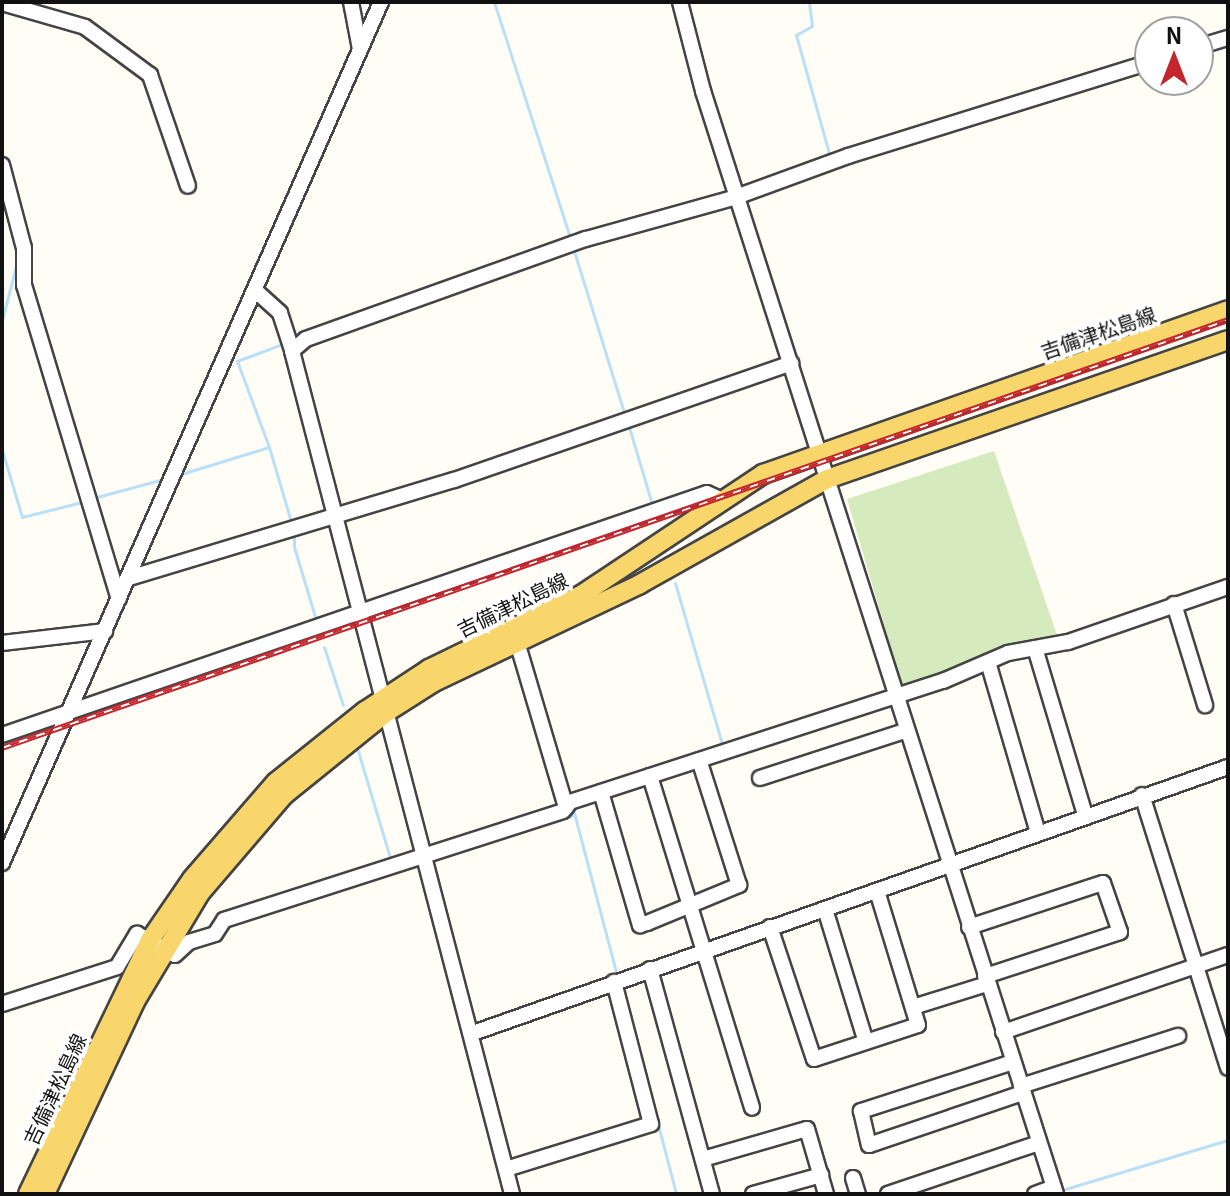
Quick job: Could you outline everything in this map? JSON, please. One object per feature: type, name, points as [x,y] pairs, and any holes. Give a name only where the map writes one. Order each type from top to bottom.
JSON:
[{"type":"main road","name":"吉備津松島線","points":[[28,1194],[157,945],[284,795],[429,669],[581,595],[720,499],[763,474],[1228,310]]},
{"type":"main road","name":"吉備津松島線","points":[[385,705],[640,584],[827,479],[1228,340]]},
{"type":"main road","name":"吉備津松島線","points":[[45,1194],[157,945]]},
{"type":"street","points":[[351,2],[360,49]]},
{"type":"street","points":[[3,858],[257,292],[381,2]]},
{"type":"street","points":[[680,2],[736,197],[820,453],[948,866],[1055,1191],[1035,1194]]},
{"type":"street","points":[[2,3],[85,27],[150,75],[188,186]]},
{"type":"street","points":[[292,351],[306,339],[586,239],[736,197],[848,156],[1134,67]]},
{"type":"street","points":[[2,165],[24,248],[24,285],[119,599]]},
{"type":"street","points":[[257,292],[280,313],[292,351],[473,1033],[512,1194]]},
{"type":"street","points":[[129,578],[294,530],[791,363]]},
{"type":"street","points":[[2,735],[707,493],[720,499]]},
{"type":"street","points":[[2,1004],[117,967],[136,936],[175,955],[189,942],[219,927],[989,665],[1175,608],[1228,587]]},
{"type":"street","points":[[1175,608],[1205,705]]},
{"type":"street","points":[[2,643],[105,631]]},
{"type":"street","points":[[520,652],[566,807]]},
{"type":"street","points":[[1036,652],[1085,815]]},
{"type":"street","points":[[989,665],[1038,833]]},
{"type":"street","points":[[760,778],[905,731]]},
{"type":"street","points":[[602,796],[640,925],[739,885],[700,763]]},
{"type":"street","points":[[473,1033],[1228,767]]},
{"type":"street","points":[[651,780],[752,1108]]},
{"type":"street","points":[[1142,795],[1228,1068]]},
{"type":"street","points":[[913,1007],[1120,932],[1103,883],[969,927]]},
{"type":"street","points":[[770,927],[814,1059],[918,1025],[877,891]]},
{"type":"street","points":[[825,909],[866,1042]]},
{"type":"street","points":[[1003,1032],[1228,955]]},
{"type":"street","points":[[650,969],[712,1194]]},
{"type":"street","points":[[506,1169],[651,1124],[618,980]]},
{"type":"street","points":[[1013,1062],[861,1111],[869,1145],[1178,1036]]},
{"type":"street","points":[[703,1159],[807,1129],[826,1194]]},
{"type":"street","points":[[888,1194],[1039,1143]]},
{"type":"street","points":[[753,1194],[821,1175]]},
{"type":"street","points":[[853,1178],[858,1194]]},
{"type":"green space","points":[[994,451],[1057,635],[904,693],[847,499]]},
{"type":"waterway","points":[[494,2],[570,238]]},
{"type":"waterway","points":[[809,2],[812,26],[796,35],[830,157]]},
{"type":"waterway","points":[[574,251],[625,416]]},
{"type":"waterway","points":[[2,320],[17,262]]},
{"type":"waterway","points":[[269,447],[237,361],[280,345]]},
{"type":"waterway","points":[[629,427],[652,504]]},
{"type":"waterway","points":[[178,475],[269,447],[292,525]]},
{"type":"waterway","points":[[2,450],[22,517],[86,501]]},
{"type":"waterway","points":[[93,498],[167,478]]},
{"type":"waterway","points":[[294,532],[294,547],[316,620]]},
{"type":"waterway","points":[[675,583],[723,747]]},
{"type":"waterway","points":[[324,647],[343,705]]},
{"type":"waterway","points":[[358,751],[391,861]]},
{"type":"waterway","points":[[573,809],[617,975]]},
{"type":"waterway","points":[[545,824],[572,816]]},
{"type":"waterway","points":[[637,1044],[676,1194]]},
{"type":"waterway","points":[[1062,1190],[1228,1140]]},
{"type":"railway","points":[[2,748],[1228,320]]}]
